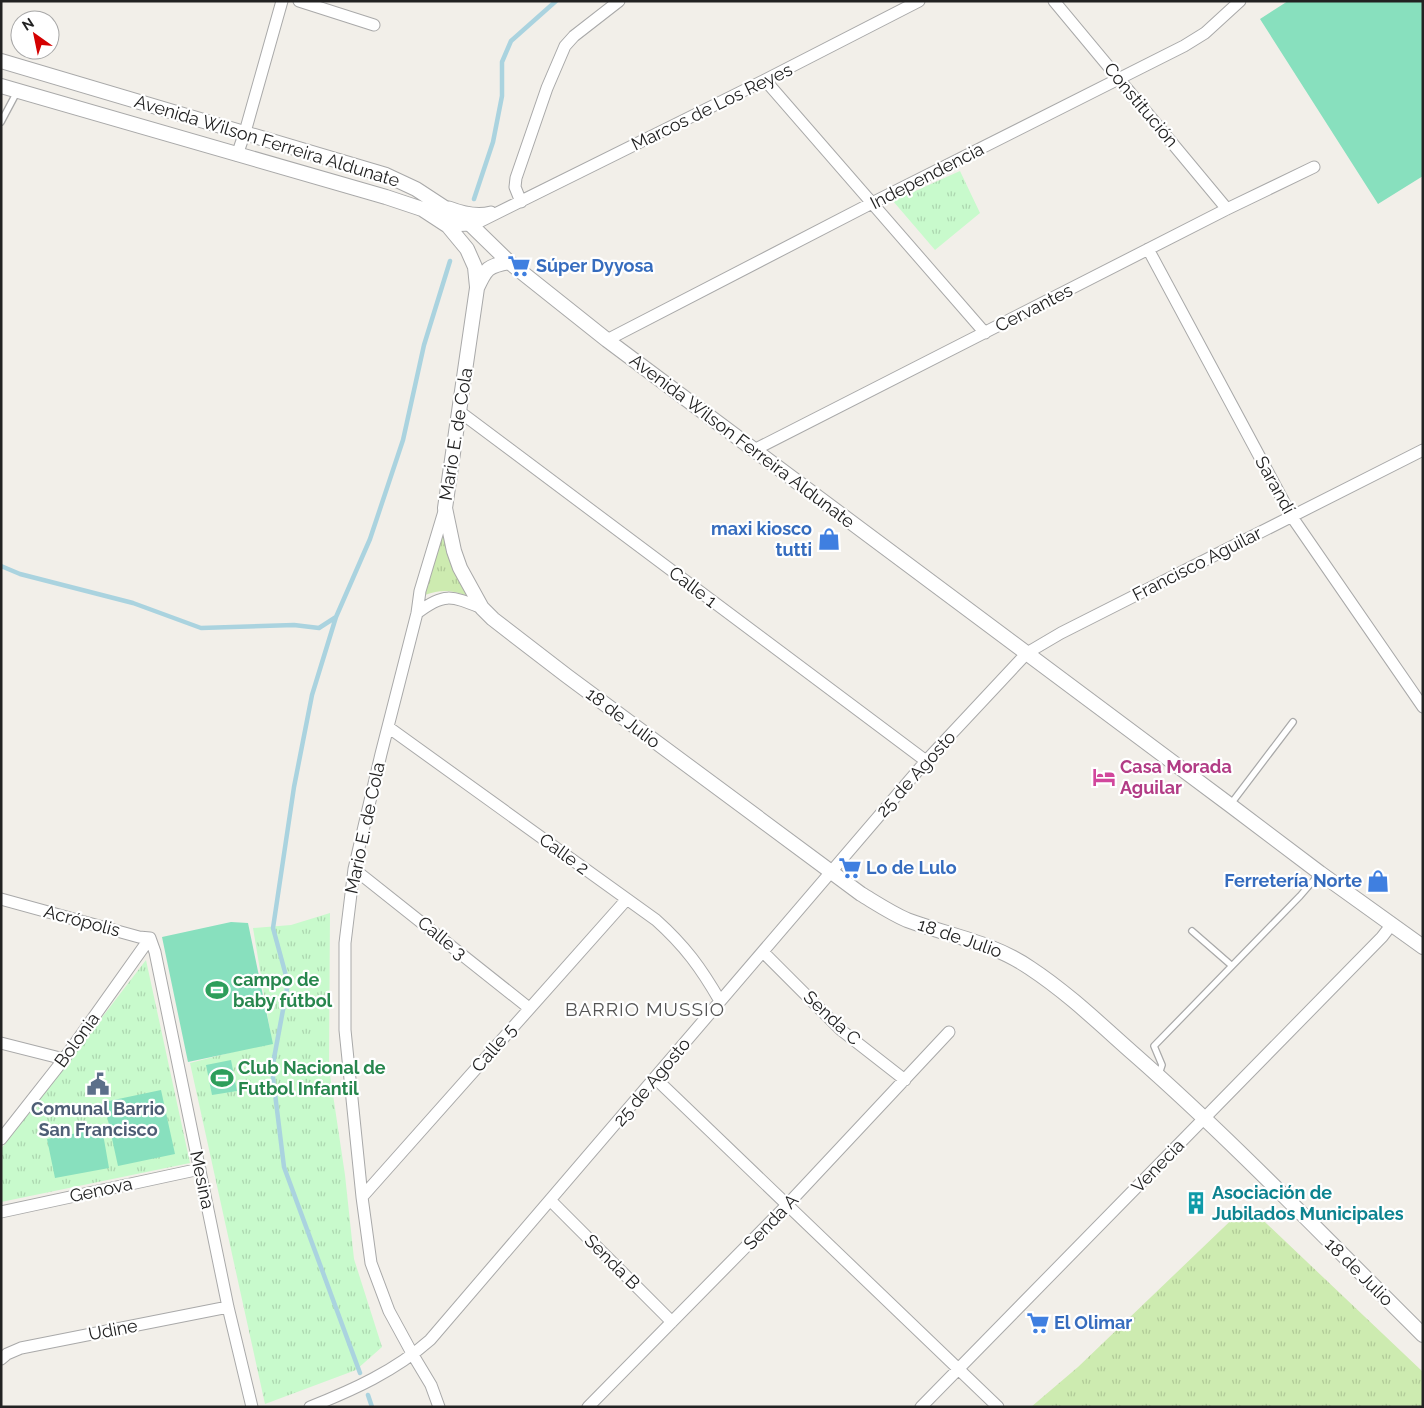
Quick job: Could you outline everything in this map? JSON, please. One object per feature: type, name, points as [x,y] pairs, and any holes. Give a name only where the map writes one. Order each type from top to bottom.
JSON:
[{"type":"street","points":[[237,155],[282,1]]},
{"type":"street","points":[[299,1],[374,25]]},
{"type":"street","points":[[521,202],[515,187],[516,178],[547,88],[565,46],[574,36],[619,1]]},
{"type":"street","name":"Marcos de Los Reyes","points":[[448,226],[471,225],[521,202],[919,1]]},
{"type":"street","name":"Constitución","points":[[1054,1],[1228,209]]},
{"type":"street","name":"Independencia","points":[[607,340],[872,203],[1184,46],[1205,33],[1240,1]]},
{"type":"street","name":"Avenida Wilson Ferreira Aldunate","points":[[1,61],[386,175],[403,182],[439,204],[471,225],[509,262],[607,340],[1320,873],[1423,947]]},
{"type":"street","points":[[765,80],[985,333]]},
{"type":"street","name":"Avenida Wilson Ferreira Aldunate","points":[[1,86],[422,209],[448,226],[467,249],[475,267],[477,288]]},
{"type":"street","name":"Cervantes","points":[[754,450],[1314,166]]},
{"type":"street","name":"Marcos de Los Reyes","points":[[439,204],[483,215],[503,210]]},
{"type":"street","name":"Sarandí","points":[[1148,249],[1292,517],[1423,707]]},
{"type":"street","name":"Mario E. de Cola","points":[[439,1407],[431,1385],[412,1355],[389,1311],[371,1263],[362,1198],[345,1030],[345,943],[354,868],[417,613],[420,591],[445,508],[477,288],[483,274],[492,265],[509,262]]},
{"type":"street","name":"Calle 1","points":[[460,412],[926,761]]},
{"type":"street","name":"Francisco Aguilar","points":[[1027,653],[1061,633],[1423,450]]},
{"type":"street","name":"18 de Julio","points":[[445,508],[454,551],[460,568],[482,608]]},
{"type":"street","name":"18 de Julio","points":[[417,613],[430,603],[443,598],[458,599],[482,608],[544,659],[861,894],[907,920],[988,945],[1028,966],[1056,987],[1159,1076],[1204,1118],[1423,1335]]},
{"type":"street","name":"25 de Agosto","points":[[310,1407],[360,1386],[412,1355],[430,1340],[551,1202],[926,761],[1027,653]]},
{"type":"street","name":"Calle 2","points":[[388,727],[656,920],[674,936],[700,967],[720,1002]]},
{"type":"street","name":"Calle 3","points":[[354,868],[529,1008]]},
{"type":"street","name":"Acrópolis","points":[[1,899],[138,937],[150,938]]},
{"type":"street","name":"Calle 5","points":[[362,1198],[627,900]]},
{"type":"street","name":"Venecia","points":[[921,1407],[1382,937],[1392,924]]},
{"type":"street","name":"Mesina","points":[[150,938],[155,952],[228,1307],[252,1407]]},
{"type":"street","name":"Bolonia","points":[[1,1139],[64,1059],[150,938]]},
{"type":"street","name":"Senda C","points":[[763,952],[841,1030],[905,1080]]},
{"type":"street","name":"Senda A","points":[[588,1407],[787,1205],[949,1032]]},
{"type":"street","points":[[1,1042],[64,1059]]},
{"type":"street","points":[[655,1078],[998,1407]]},
{"type":"street","name":"Genova","points":[[1,1212],[200,1169]]},
{"type":"street","name":"Senda B","points":[[551,1202],[672,1322]]},
{"type":"street","name":"Udine","points":[[1,1359],[21,1348],[228,1307]]},
{"type":"lane","points":[[1,122],[18,90]]},
{"type":"lane","points":[[1230,805],[1293,722]]},
{"type":"lane","points":[[1159,1076],[1162,1065],[1154,1046],[1320,873]]},
{"type":"lane","points":[[1192,932],[1231,965]]},
{"type":"green space","points":[[1288,1],[1423,1],[1423,176],[1378,204],[1260,19]]},
{"type":"green space","points":[[960,171],[980,213],[935,250],[893,201]]},
{"type":"green space","points":[[444,524],[454,570],[468,596],[447,591],[425,595]]},
{"type":"green space","points":[[330,913],[329,1068],[345,1175],[354,1259],[382,1347],[356,1370],[265,1404],[190,1063],[272,1042],[253,928],[291,925]]},
{"type":"green space","name":"campo de baby fútbol","points":[[231,922],[248,923],[273,1044],[188,1062],[162,937]]},
{"type":"green space","points":[[146,960],[190,1163],[1,1202],[1,1149]]},
{"type":"green space","name":"Club Nacional de Futbol Infantil","points":[[231,1060],[237,1091],[212,1095],[206,1065]]},
{"type":"green space","points":[[161,1090],[175,1154],[118,1166],[104,1102]]},
{"type":"green space","points":[[102,1128],[109,1168],[55,1178],[47,1139]]},
{"type":"green space","points":[[1247,1205],[1423,1372],[1423,1407],[1031,1407],[1078,1367]]},
{"type":"waterway","points":[[474,199],[493,142],[502,96],[502,62],[511,41],[556,1]]},
{"type":"waterway","points":[[1,566],[20,574],[133,603],[201,628],[294,625],[319,628],[336,617],[370,539],[403,440],[424,345],[450,261]]},
{"type":"waterway","points":[[336,617],[312,695],[294,787],[273,928],[288,983],[272,1069],[284,1167],[360,1373]]},
{"type":"waterway","points":[[368,1395],[372,1407]]},
{"type":"place","name":"Súper Dyyosa","points":[[519,266]]},
{"type":"place","name":"maxi kiosco tutti","points":[[829,539]]},
{"type":"place","name":"Casa Morada Aguilar","points":[[1104,777]]},
{"type":"place","name":"Lo de Lulo","points":[[850,868]]},
{"type":"place","name":"Ferretería Norte","points":[[1378,881]]},
{"type":"place","name":"campo de baby fútbol","points":[[217,990]]},
{"type":"place","name":"Club Nacional de Futbol Infantil","points":[[222,1078]]},
{"type":"place","name":"Comunal Barrio San Francisco","points":[[98,1084]]},
{"type":"place","name":"Asociación de Jubilados Municipales","points":[[1196,1203]]},
{"type":"place","name":"El Olimar","points":[[1038,1323]]},
{"type":"district","name":"BARRIO MUSSIO","points":[[645,1009]]}]
